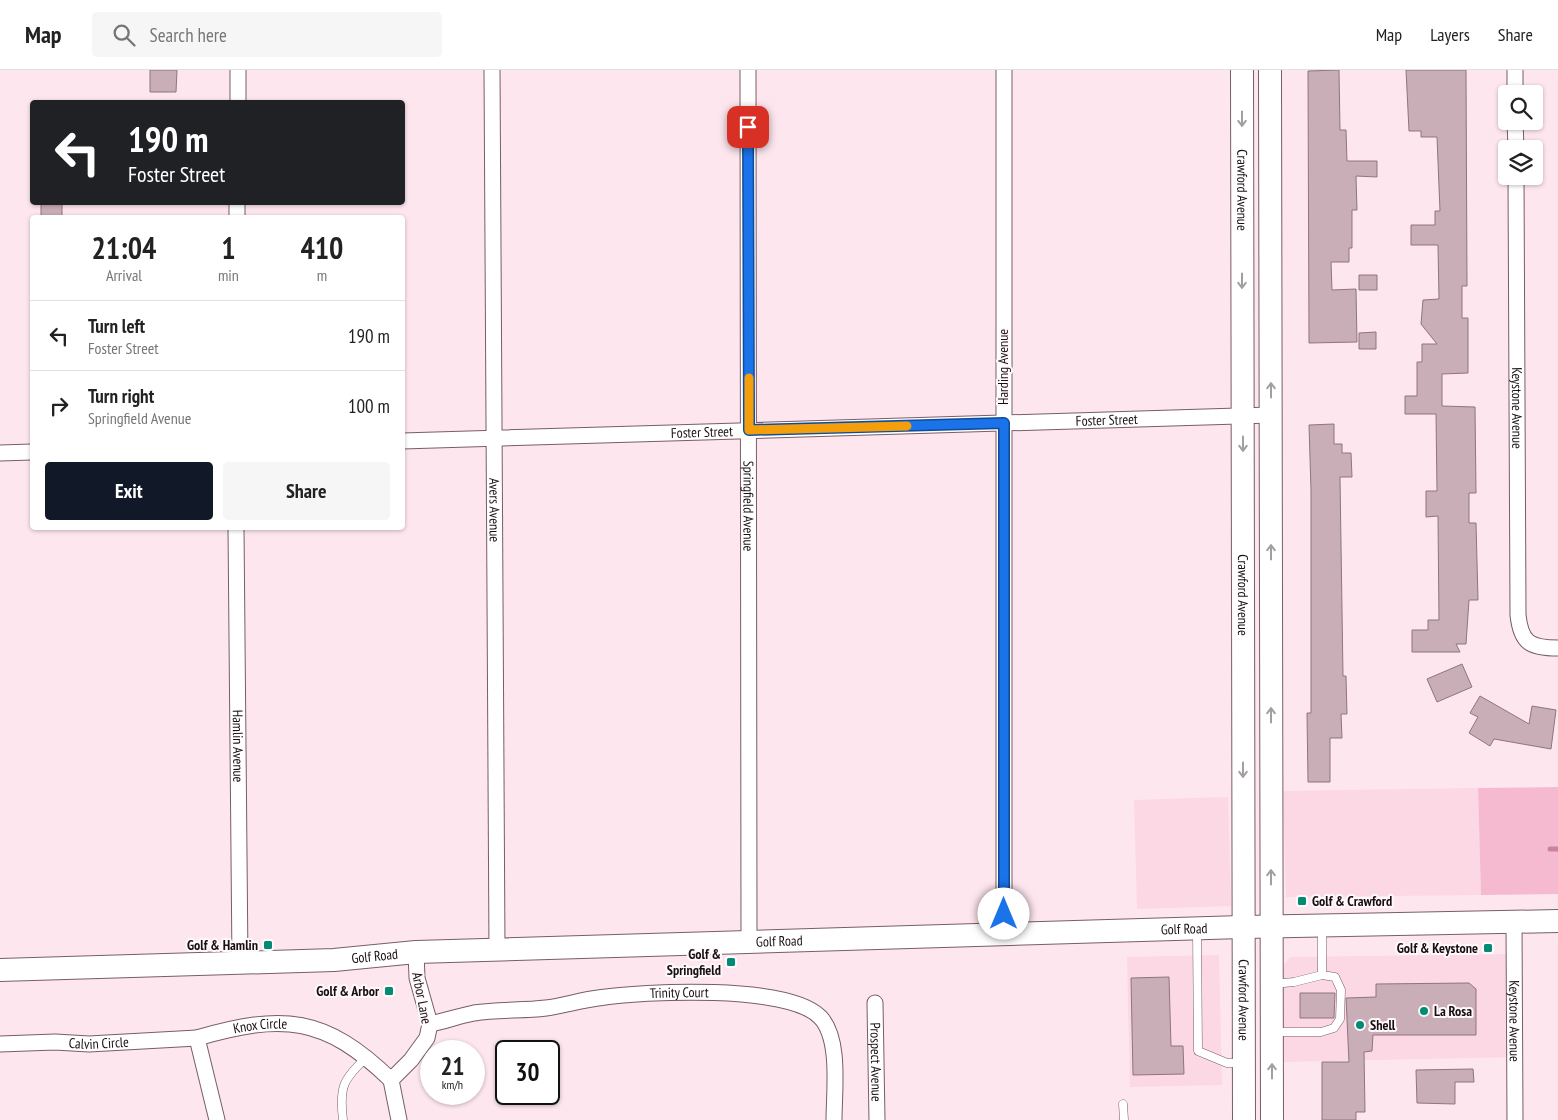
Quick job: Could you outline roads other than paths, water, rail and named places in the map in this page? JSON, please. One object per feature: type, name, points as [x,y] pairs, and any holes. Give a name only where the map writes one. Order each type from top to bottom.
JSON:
[{"type":"main road","name":"Crawford Avenue","points":[[1242,70],[1242,927],[1244,1120]]},
{"type":"main road","name":"Crawford Avenue","points":[[1270,70],[1272,1120]]},
{"type":"main road","name":"Golf Road","points":[[0,970],[334,960],[416,952],[1196,928],[1558,921]]},
{"type":"street","points":[[238,70],[238,100]]},
{"type":"street","name":"Avers Avenue","points":[[492,70],[497,950]]},
{"type":"street","name":"Springfield Avenue","points":[[748,70],[750,942]]},
{"type":"street","name":"Harding Avenue","points":[[1004,70],[1004,934]]},
{"type":"street","points":[[1515,70],[1515,85]]},
{"type":"street","name":"Keystone Avenue","points":[[1516,185],[1518,615],[1521,634],[1525,640],[1533,646],[1558,648]]},
{"type":"street","name":"Foster Street","points":[[405,441],[1271,415]]},
{"type":"street","points":[[0,453],[30,452]]},
{"type":"street","name":"Hamlin Avenue","points":[[236,530],[240,963]]},
{"type":"street","name":"Keystone Avenue","points":[[1514,922],[1515,1120]]},
{"type":"street","name":"Arbor Lane","points":[[391,1080],[411,1060],[427,1038],[430,1024],[417,978],[416,952]]},
{"type":"street","name":"Trinity Court","points":[[430,1024],[474,1013],[548,1008],[598,998],[649,993],[735,994],[782,999],[810,1009],[822,1018],[827,1028],[834,1054],[834,1120]]},
{"type":"street","name":"Prospect Avenue","points":[[875,1002],[876,1120]]},
{"type":"street","name":"Knox Circle","points":[[197,1038],[240,1026],[274,1023],[308,1026],[335,1036],[367,1057],[391,1080]]},
{"type":"street","points":[[197,1038],[217,1120]]},
{"type":"street","name":"Calvin Circle","points":[[0,1044],[55,1042],[89,1044],[197,1038]]},
{"type":"street","points":[[391,1080],[399,1120]]},
{"type":"lane","points":[[1322,925],[1322,975]]},
{"type":"lane","points":[[1196,928],[1198,1051],[1227,1063],[1243,1062]]},
{"type":"lane","points":[[1272,984],[1294,982],[1322,975],[1335,977],[1341,990],[1340,1019],[1334,1028],[1321,1032],[1272,1032]]},
{"type":"lane","points":[[343,1120],[341,1098],[348,1075],[367,1057]]},
{"type":"lane","points":[[1123,1104],[1124,1120]]},
{"type":"waterway","points":[[1550,849],[1558,849]]},
{"type":"place","name":"Golf & Crawford","points":[[1302,901]]},
{"type":"place","name":"Golf & Hamlin","points":[[268,945]]},
{"type":"place","name":"Golf & Keystone","points":[[1488,948]]},
{"type":"place","name":"Golf & Springfield","points":[[731,962]]},
{"type":"place","name":"Golf & Arbor","points":[[389,991]]},
{"type":"place","name":"La Rosa","points":[[1424,1011]]},
{"type":"place","name":"Shell","points":[[1360,1025]]}]
